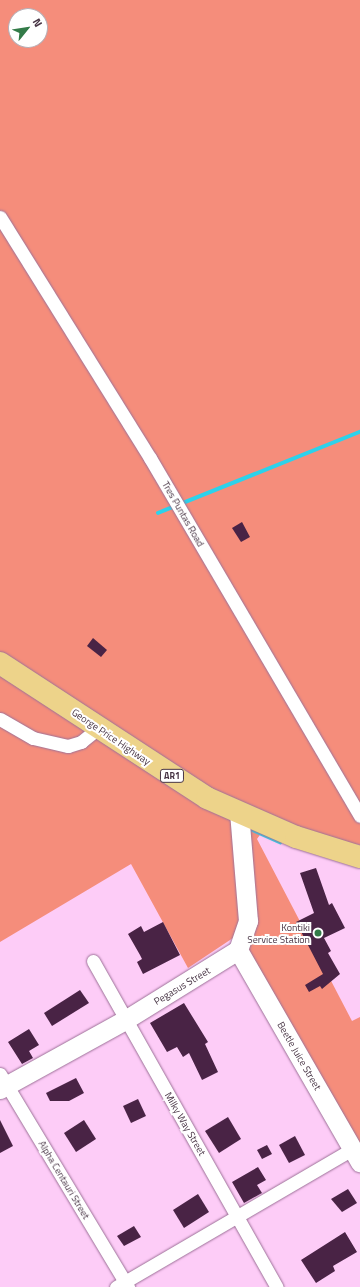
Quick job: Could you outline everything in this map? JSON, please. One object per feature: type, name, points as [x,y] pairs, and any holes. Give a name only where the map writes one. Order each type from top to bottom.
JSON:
[{"type":"highway","name":"George Price Highway","points":[[0,663],[207,798],[296,837],[360,857]]},
{"type":"street","name":"Tres Puntas Road","points":[[0,217],[154,464],[360,816]]},
{"type":"street","points":[[0,718],[33,738],[68,746],[81,742],[98,728]]},
{"type":"street","points":[[238,950],[248,921],[239,811]]},
{"type":"street","name":"Pegasus Street","points":[[2,1083],[125,1020],[238,950]]},
{"type":"street","name":"Beetle Juice Street","points":[[238,950],[356,1155]]},
{"type":"street","name":"Milky Way Street","points":[[93,961],[277,1287]]},
{"type":"street","name":"Alpha Centauri Street","points":[[2,1083],[123,1285]]},
{"type":"street","points":[[123,1285],[236,1214],[356,1155]]},
{"type":"shaded area","points":[[0,0],[360,0],[360,845],[264,829],[257,839],[352,1021],[360,1017],[360,1154],[233,938],[188,968],[131,864],[0,942]]},
{"type":"building","points":[[242,522],[250,537],[241,542],[232,528]]},
{"type":"building","points":[[93,638],[107,650],[101,657],[87,646]]},
{"type":"building","points":[[316,868],[329,905],[332,903],[345,928],[324,938],[331,951],[328,953],[340,974],[322,989],[320,986],[309,992],[305,985],[323,974],[296,922],[314,913],[300,873]]},
{"type":"building","points":[[163,922],[180,955],[143,974],[137,962],[142,959],[128,934],[141,926],[144,932]]},
{"type":"building","points":[[80,990],[89,1003],[52,1026],[44,1013]]},
{"type":"building","points":[[184,1003],[208,1042],[205,1044],[218,1072],[202,1080],[189,1053],[183,1057],[177,1047],[167,1052],[150,1023]]},
{"type":"building","points":[[29,1029],[39,1045],[29,1051],[33,1058],[22,1064],[8,1042]]},
{"type":"building","points":[[76,1078],[84,1093],[69,1101],[50,1101],[46,1093]]},
{"type":"building","points":[[138,1099],[146,1116],[131,1123],[123,1106]]},
{"type":"building","points":[[228,1117],[241,1139],[219,1153],[205,1131]]},
{"type":"building","points":[[0,1120],[13,1146],[0,1153]]},
{"type":"building","points":[[84,1120],[96,1139],[76,1152],[64,1133]]},
{"type":"building","points":[[295,1136],[305,1155],[289,1163],[279,1145]]},
{"type":"building","points":[[267,1145],[272,1154],[262,1159],[257,1150]]},
{"type":"building","points":[[258,1167],[266,1180],[257,1185],[262,1193],[244,1203],[232,1182]]},
{"type":"building","points":[[348,1189],[357,1203],[342,1212],[331,1199]]},
{"type":"building","points":[[198,1194],[209,1212],[184,1228],[173,1210]]},
{"type":"building","points":[[134,1226],[141,1237],[124,1246],[117,1236]]},
{"type":"building","points":[[345,1232],[357,1252],[333,1266],[335,1271],[316,1283],[301,1260]]},
{"type":"waterway","points":[[158,513],[360,432]]},
{"type":"waterway","points":[[253,830],[280,842]]},
{"type":"place","name":"Kontiki Service Station","points":[[318,933]]}]
